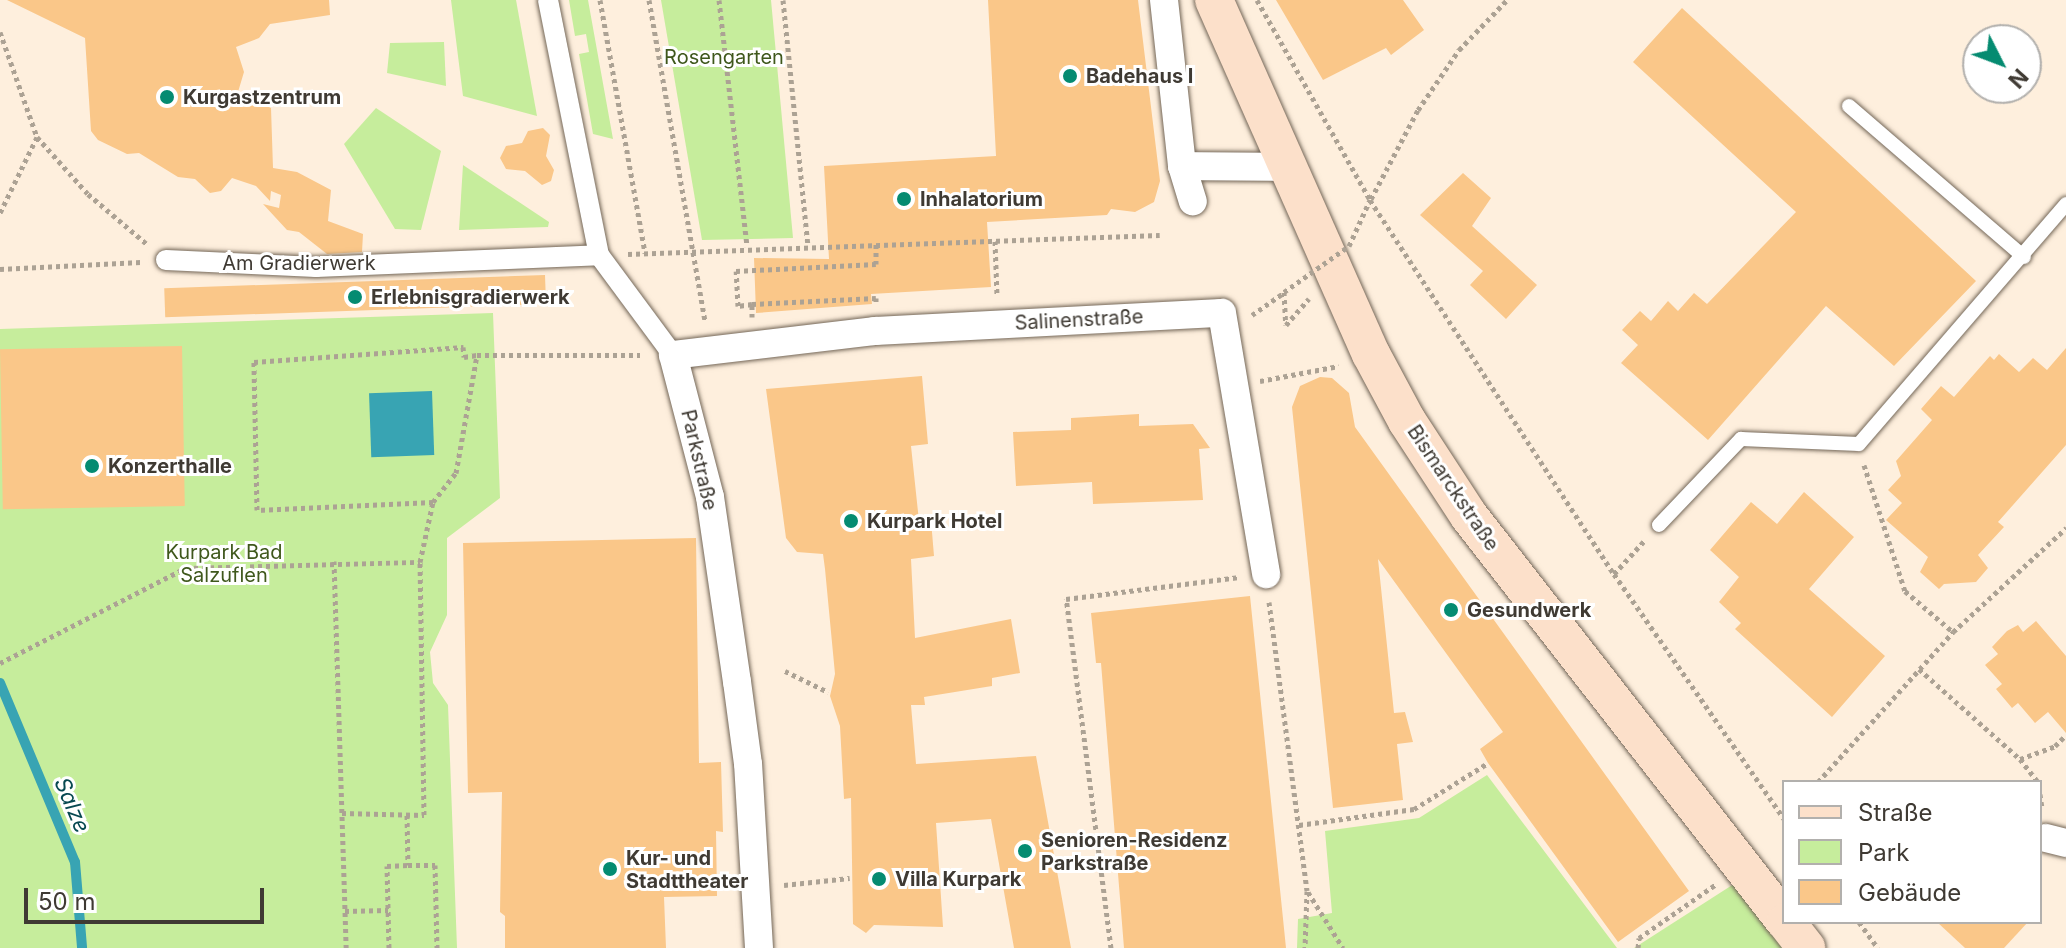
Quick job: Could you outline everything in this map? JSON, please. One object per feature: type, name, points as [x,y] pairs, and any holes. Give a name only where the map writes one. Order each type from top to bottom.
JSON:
[{"type":"main road","name":"Bismarckstraße","points":[[1214,0],[1371,354],[1469,516],[1782,917]]},
{"type":"main road","name":"Bismarckstraße","points":[[1787,924],[1806,948]]},
{"type":"street","name":"Parkstraße","points":[[548,0],[599,255],[673,355],[710,497],[748,764],[759,948]]},
{"type":"street","points":[[1164,0],[1182,166],[1193,201]]},
{"type":"street","points":[[1182,166],[1289,167]]},
{"type":"street","name":"Am Gradierwerk","points":[[166,260],[316,267],[599,255]]},
{"type":"street","name":"Salinenstraße","points":[[673,355],[875,331],[1222,313],[1266,574]]},
{"type":"lane","points":[[1849,106],[2024,257]]},
{"type":"lane","points":[[1659,525],[1741,439],[1859,444],[2024,257],[2066,204]]},
{"type":"path","points":[[600,0],[645,253]]},
{"type":"path","points":[[649,0],[709,350]]},
{"type":"path","points":[[719,0],[747,246]]},
{"type":"path","points":[[783,0],[808,245]]},
{"type":"path","points":[[1257,0],[1370,200],[1614,574],[1782,815]]},
{"type":"path","points":[[1252,315],[1349,246],[1418,110],[1459,50],[1507,0]]},
{"type":"path","points":[[0,32],[37,137],[88,194],[166,260]]},
{"type":"path","points":[[0,213],[37,137]]},
{"type":"path","points":[[599,255],[747,246],[1160,235]]},
{"type":"path","points":[[872,298],[738,306],[736,271],[876,264],[876,242]]},
{"type":"path","points":[[0,269],[166,260]]},
{"type":"path","points":[[1284,292],[1286,325],[1309,298],[1315,312]]},
{"type":"path","points":[[752,304],[753,317]]},
{"type":"path","points":[[433,502],[257,510],[254,362],[463,347],[464,357],[673,355]]},
{"type":"path","points":[[1232,385],[1339,368],[1333,354]]},
{"type":"path","points":[[342,813],[424,815],[420,562],[433,502],[456,473],[477,355]]},
{"type":"path","points":[[1859,444],[1877,514],[1905,591],[1953,632]]},
{"type":"path","points":[[1614,574],[1659,525]]},
{"type":"path","points":[[1820,780],[1953,632],[2066,528]]},
{"type":"path","points":[[0,663],[186,568],[334,561],[420,562]]},
{"type":"path","points":[[334,561],[346,948]]},
{"type":"path","points":[[1111,948],[1066,599],[1266,574],[1307,891],[1305,948]]},
{"type":"path","points":[[1919,669],[2020,759],[2036,780]]},
{"type":"path","points":[[785,671],[828,692]]},
{"type":"path","points":[[2020,759],[2066,735]]},
{"type":"path","points":[[1299,825],[1414,809],[1488,763]]},
{"type":"path","points":[[407,815],[408,865]]},
{"type":"path","points":[[389,948],[387,866],[435,865],[437,948]]},
{"type":"path","points":[[755,887],[850,878]]},
{"type":"path","points":[[1638,948],[1639,938],[1719,882]]},
{"type":"path","points":[[1307,891],[1343,948]]},
{"type":"path","points":[[345,911],[388,910]]},
{"type":"path","points":[[1860,924],[1876,945],[1866,948]]},
{"type":"green space","points":[[451,0],[516,0],[537,116],[463,96]]},
{"type":"green space","points":[[569,0],[588,0],[613,139],[593,134],[579,54],[589,52],[586,34],[575,36]]},
{"type":"green space","name":"Rosengarten","points":[[661,0],[771,0],[793,238],[702,240]]},
{"type":"green space","points":[[444,42],[446,86],[387,73],[390,43]]},
{"type":"green space","points":[[376,108],[441,151],[421,230],[395,229],[344,144]]},
{"type":"green space","points":[[463,165],[549,222],[548,227],[459,230]]},
{"type":"green space","name":"Kurpark Bad Salzuflen","points":[[493,313],[500,498],[447,538],[447,615],[430,652],[433,683],[448,705],[457,948],[0,948],[0,329]]},
{"type":"green space","points":[[1487,775],[1617,948],[1297,948],[1298,919],[1332,913],[1325,831],[1419,818]]},
{"type":"green space","points":[[1737,882],[1783,948],[1634,948]]},
{"type":"water","points":[[432,391],[434,455],[371,457],[369,393]]},
{"type":"building","name":"Kurgastzentrum","points":[[7,0],[329,0],[330,15],[270,24],[259,38],[236,47],[244,72],[238,92],[271,108],[273,168],[297,172],[331,190],[328,221],[363,234],[362,252],[327,254],[299,232],[287,230],[263,204],[279,208],[281,195],[271,191],[270,201],[256,186],[232,178],[221,191],[210,193],[195,179],[178,177],[139,153],[127,154],[98,140],[91,131],[85,38]]},
{"type":"building","points":[[988,0],[1138,0],[1160,181],[1154,202],[1135,212],[1111,209],[1107,215],[987,222],[991,287],[871,294],[872,304],[756,313],[754,258],[829,259],[824,166],[996,156]]},
{"type":"building","points":[[1276,0],[1403,0],[1424,30],[1391,55],[1386,48],[1323,80]]},
{"type":"building","points":[[1682,8],[1976,281],[1894,366],[1826,306],[1708,440],[1621,363],[1638,345],[1622,330],[1640,311],[1651,321],[1668,301],[1678,311],[1694,293],[1707,304],[1796,212],[1633,62]]},
{"type":"building","points":[[543,128],[550,135],[546,156],[554,170],[551,181],[542,185],[525,171],[506,169],[500,158],[506,146],[522,143],[528,131]]},
{"type":"building","points":[[1463,173],[1491,198],[1472,226],[1537,285],[1506,319],[1470,285],[1483,271],[1420,215]]},
{"type":"building","name":"Erlebnisgradierwerk","points":[[545,275],[546,304],[165,317],[164,288]]},
{"type":"building","name":"Konzerthalle","points":[[182,346],[185,506],[3,509],[0,349]]},
{"type":"building","points":[[2066,348],[2066,445],[1998,522],[2004,527],[1978,555],[1988,568],[1976,582],[1944,584],[1939,589],[1920,572],[1928,557],[1886,520],[1902,503],[1888,490],[1901,476],[1896,461],[1932,420],[1921,409],[1941,386],[1954,397],[1990,356],[1994,360],[1999,354],[2019,372],[2033,358],[2047,370]]},
{"type":"building","points":[[922,376],[928,444],[911,446],[919,521],[931,520],[934,556],[911,559],[915,638],[1011,619],[1020,673],[992,678],[992,686],[924,697],[925,705],[911,705],[916,764],[1036,756],[1071,948],[1014,948],[991,819],[936,823],[943,927],[874,925],[866,933],[853,924],[851,798],[844,799],[840,726],[830,696],[835,674],[823,554],[797,552],[786,538],[766,389]]},
{"type":"building","name":"Gesundwerk","points":[[1320,377],[1332,378],[1349,393],[1355,427],[1689,891],[1618,942],[1488,763],[1480,749],[1503,732],[1378,559],[1394,713],[1405,712],[1413,742],[1397,744],[1403,800],[1333,808],[1292,407],[1300,386]]},
{"type":"building","points":[[1139,414],[1139,426],[1193,424],[1210,448],[1199,449],[1203,500],[1093,504],[1092,482],[1016,486],[1013,432],[1071,430],[1071,418]]},
{"type":"building","points":[[1804,492],[1854,537],[1809,589],[1885,656],[1832,717],[1735,629],[1741,623],[1719,602],[1739,577],[1710,550],[1751,502],[1777,524]]},
{"type":"building","points":[[696,538],[699,763],[721,762],[723,832],[716,831],[717,896],[664,897],[666,948],[505,948],[505,916],[500,912],[502,792],[468,793],[463,543]]},
{"type":"building","points":[[1250,596],[1286,948],[1124,948],[1101,663],[1096,663],[1091,613]]},
{"type":"building","points":[[2036,621],[2066,656],[2066,733],[2048,712],[2035,723],[2018,703],[2012,708],[1996,689],[2002,684],[1985,665],[1998,654],[1992,647],[2007,631],[2018,625],[2023,632]]},
{"type":"building","points":[[1939,924],[2026,924],[2004,948],[1965,948]]},
{"type":"waterway","name":"Salze","points":[[0,683],[75,862],[82,948]]},
{"type":"place","name":"Badehaus I","points":[[1070,76]]},
{"type":"place","name":"Kurgastzentrum","points":[[167,97]]},
{"type":"place","name":"Inhalatorium","points":[[904,199]]},
{"type":"place","name":"Erlebnisgradierwerk","points":[[355,297]]},
{"type":"place","name":"Konzerthalle","points":[[92,466]]},
{"type":"place","name":"Kurpark Hotel","points":[[851,521]]},
{"type":"place","name":"Gesundwerk","points":[[1451,610]]},
{"type":"place","name":"Senioren-Residenz Parkstraße","points":[[1025,851]]},
{"type":"place","name":"Kur- und Stadttheater","points":[[610,869]]},
{"type":"place","name":"Villa Kurpark","points":[[879,879]]}]
